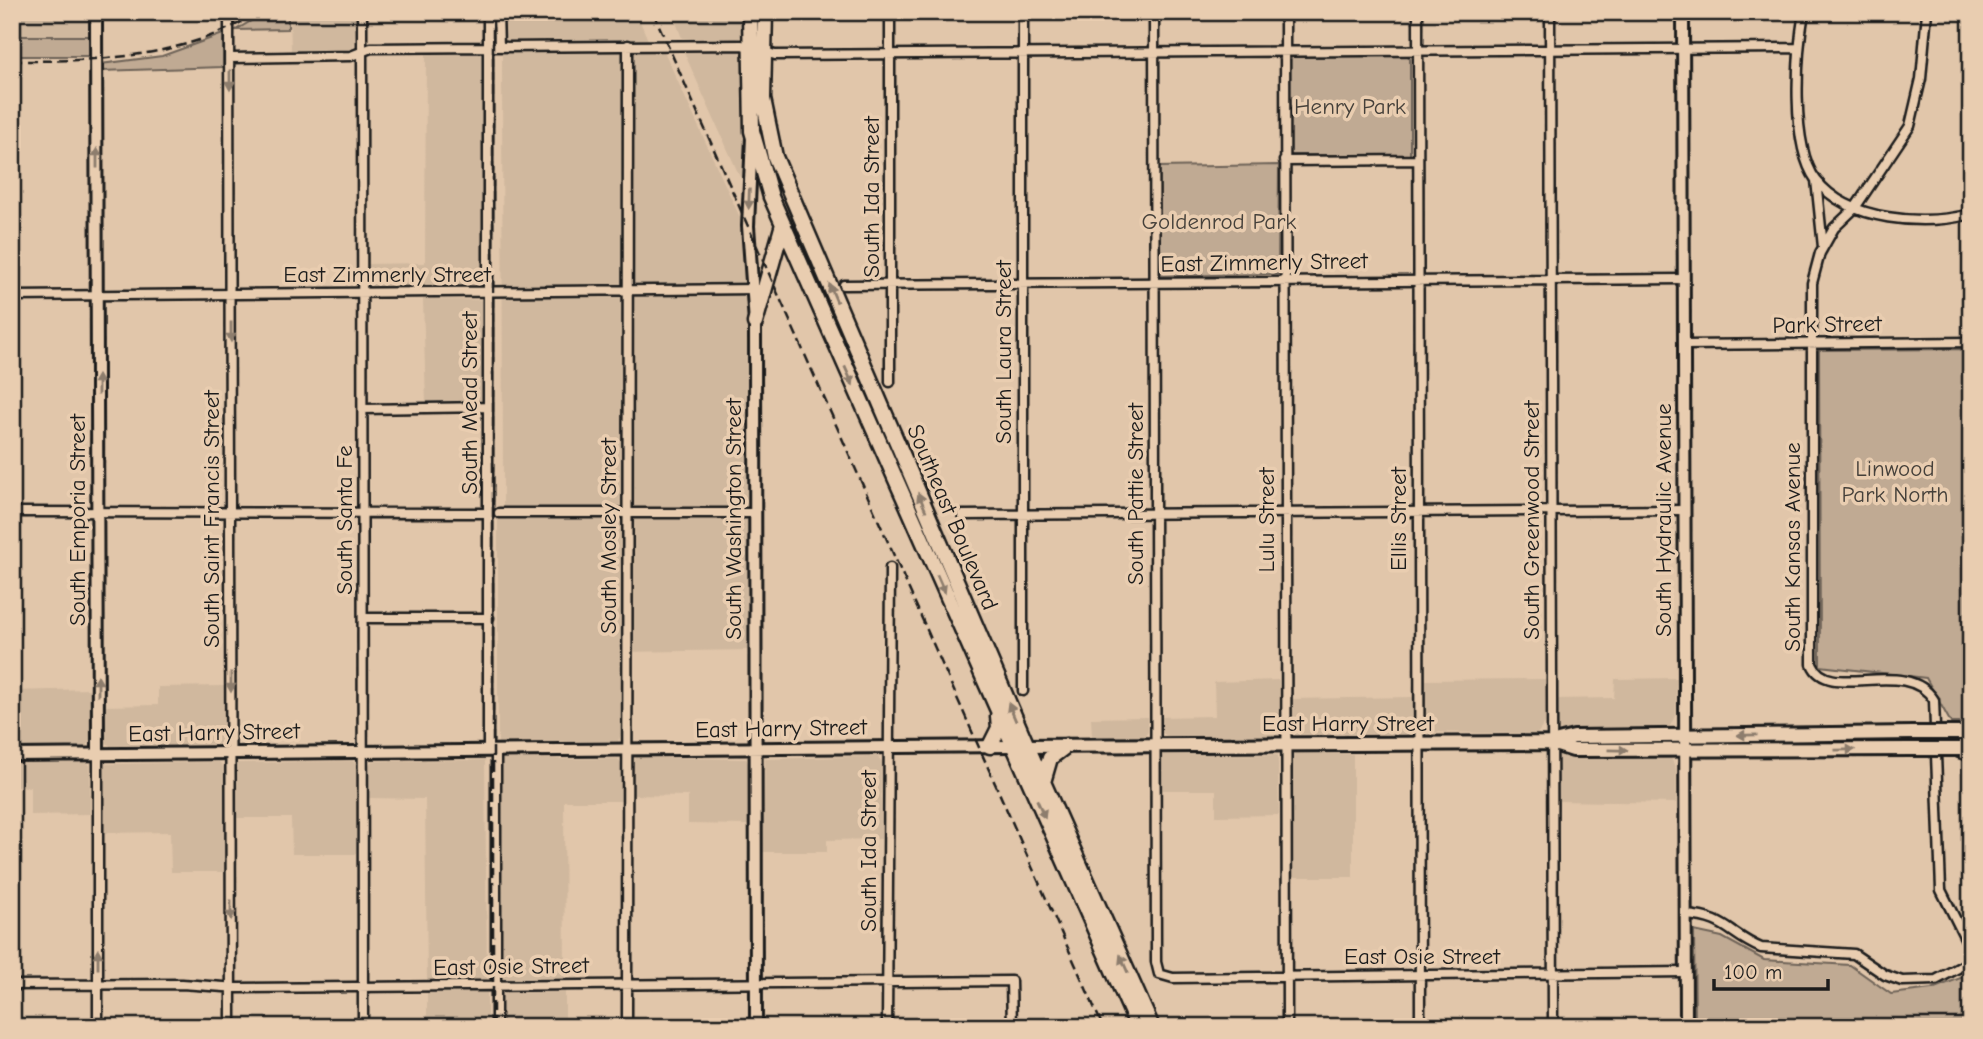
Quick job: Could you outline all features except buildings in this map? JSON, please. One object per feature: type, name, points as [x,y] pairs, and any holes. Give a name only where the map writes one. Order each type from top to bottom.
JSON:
[{"type":"main road","points":[[750,12],[752,131]]},
{"type":"main road","name":"Southeast Boulevard","points":[[765,12],[763,99],[767,130],[787,187],[1138,1027]]},
{"type":"main road","name":"Southeast Boulevard","points":[[752,131],[782,227],[998,711],[1043,782],[1152,1027]]},
{"type":"main road","points":[[755,323],[757,289],[782,227],[788,202],[787,187]]},
{"type":"main road","points":[[990,746],[999,728],[998,711]]},
{"type":"main road","name":"East Harry Street","points":[[1020,746],[1550,743],[1574,737],[1913,733],[1966,743]]},
{"type":"main road","name":"East Harry Street","points":[[1550,743],[1573,750],[1684,751],[1913,749],[1966,743]]},
{"type":"main road","points":[[1043,782],[1050,758],[1066,746]]},
{"type":"street","name":"South Emporia Street","points":[[96,12],[98,1027]]},
{"type":"street","name":"South Saint Francis Street","points":[[229,12],[231,1027]]},
{"type":"street","name":"South Santa Fe","points":[[362,12],[363,1027]]},
{"type":"street","name":"South Mead Street","points":[[488,12],[489,618],[496,1027]]},
{"type":"street","points":[[498,12],[499,47]]},
{"type":"street","name":"South Ida Street","points":[[890,12],[890,382]]},
{"type":"street","name":"South Laura Street","points":[[1023,12],[1023,691]]},
{"type":"street","name":"South Pattie Street","points":[[1154,12],[1154,746],[1156,962],[1159,974]]},
{"type":"street","name":"Lulu Street","points":[[1285,12],[1287,1027]]},
{"type":"street","name":"Ellis Street","points":[[1418,12],[1417,744],[1420,1027]]},
{"type":"street","name":"South Greenwood Street","points":[[1550,12],[1550,743],[1553,1027]]},
{"type":"street","name":"South Hydraulic Avenue","points":[[1683,12],[1686,1027]]},
{"type":"street","name":"South Kansas Avenue","points":[[1804,12],[1798,48],[1796,100],[1807,157],[1816,180],[1823,247]]},
{"type":"street","name":"South Kansas Avenue","points":[[1927,12],[1921,79],[1910,126],[1855,208],[1834,228],[1823,247],[1812,283],[1812,664],[1817,673],[1829,679],[1907,680],[1923,686],[1934,700],[1941,890],[1971,950]]},
{"type":"street","points":[[230,58],[351,56],[371,48],[741,45],[775,55],[1798,48]]},
{"type":"street","name":"South Mosley Street","points":[[627,1027],[628,46]]},
{"type":"street","points":[[752,131],[748,226],[757,289]]},
{"type":"street","points":[[1284,161],[1418,160]]},
{"type":"street","points":[[1816,180],[1855,208],[1908,220],[1946,219],[1971,214]]},
{"type":"street","name":"East Zimmerly Street","points":[[844,285],[1684,279]]},
{"type":"street","name":"East Zimmerly Street","points":[[12,296],[757,289]]},
{"type":"street","name":"South Washington Street","points":[[755,323],[756,1027]]},
{"type":"street","name":"Park Street","points":[[1684,345],[1971,342]]},
{"type":"street","points":[[363,409],[488,407]]},
{"type":"street","points":[[962,514],[1684,510]]},
{"type":"street","points":[[12,512],[489,513]]},
{"type":"street","points":[[499,513],[756,513]]},
{"type":"street","name":"South Ida Street","points":[[887,1027],[890,568]]},
{"type":"street","points":[[363,618],[489,618]]},
{"type":"street","name":"East Harry Street","points":[[12,755],[1020,746]]},
{"type":"street","points":[[1685,915],[1719,920],[1747,942],[1761,948],[1854,954],[1885,975],[1902,981],[1936,979],[1971,961]]},
{"type":"street","name":"East Osie Street","points":[[1159,974],[1173,978],[1685,972]]},
{"type":"street","name":"East Osie Street","points":[[12,985],[182,984],[231,988],[1012,981],[1012,1027]]},
{"type":"shaded area","points":[[12,12],[90,12],[90,36],[12,36]]},
{"type":"shaded area","points":[[290,12],[356,12],[354,47],[351,50],[291,51]]},
{"type":"shaded area","points":[[502,12],[636,12],[648,40],[503,40]]},
{"type":"shaded area","points":[[672,12],[745,12],[744,36],[736,39],[682,38]]},
{"type":"shaded area","points":[[663,49],[743,224],[751,324],[750,650],[621,652],[621,735],[618,741],[498,743],[498,518],[503,508],[502,52]]},
{"type":"shaded area","points":[[737,49],[745,57],[744,177],[740,177],[683,50]]},
{"type":"shaded area","points":[[485,51],[485,288],[368,288],[366,264],[425,263],[426,52]]},
{"type":"shaded area","points":[[423,299],[484,300],[484,405],[426,405]]},
{"type":"shaded area","points":[[1677,678],[1676,714],[1670,726],[1663,730],[1556,730],[1554,699],[1614,698],[1615,679]]},
{"type":"shaded area","points":[[1545,679],[1545,723],[1537,734],[1423,732],[1422,680]]},
{"type":"shaded area","points":[[1279,680],[1279,728],[1275,736],[1169,737],[1159,731],[1158,717],[1215,716],[1214,682]]},
{"type":"shaded area","points":[[224,686],[223,744],[111,746],[102,741],[102,706],[158,705],[158,687]]},
{"type":"shaded area","points":[[91,689],[90,740],[86,747],[12,748],[12,691]]},
{"type":"shaded area","points":[[1413,697],[1413,723],[1408,734],[1291,734],[1289,699]]},
{"type":"shaded area","points":[[1148,717],[1148,732],[1143,738],[1092,738],[1091,718]]},
{"type":"shaded area","points":[[1558,752],[1670,756],[1676,769],[1676,803],[1555,801]]},
{"type":"shaded area","points":[[1164,753],[1278,755],[1279,815],[1216,816],[1216,790],[1160,790],[1159,758]]},
{"type":"shaded area","points":[[1294,753],[1353,754],[1353,877],[1291,877],[1289,759]]},
{"type":"shaded area","points":[[877,756],[882,762],[881,839],[827,840],[827,852],[763,852],[765,759]]},
{"type":"shaded area","points":[[637,757],[746,759],[749,764],[748,825],[688,824],[688,796],[631,795],[632,762]]},
{"type":"shaded area","points":[[502,759],[618,759],[622,766],[622,801],[564,801],[565,979],[503,979]]},
{"type":"shaded area","points":[[485,760],[487,980],[427,981],[425,799],[368,798],[368,766],[372,761]]},
{"type":"shaded area","points":[[219,762],[225,768],[225,872],[171,872],[170,832],[103,833],[105,764]]},
{"type":"shaded area","points":[[12,763],[87,763],[90,765],[90,814],[30,815],[30,787],[12,787]]},
{"type":"shaded area","points":[[237,763],[356,763],[356,854],[292,854],[291,818],[235,818]]},
{"type":"shaded area","points":[[565,989],[565,1027],[503,1027],[503,990]]},
{"type":"shaded area","points":[[487,992],[487,1027],[427,1027],[427,993]]},
{"type":"green space","points":[[266,12],[288,12],[288,29],[236,30]]},
{"type":"green space","points":[[223,34],[223,67],[101,71],[101,64],[162,56]]},
{"type":"green space","points":[[12,36],[90,36],[90,56],[12,56]]},
{"type":"green space","name":"Henry Park","points":[[1407,55],[1410,59],[1410,155],[1290,155],[1289,57]]},
{"type":"green space","name":"Goldenrod Park","points":[[1279,165],[1278,274],[1161,276],[1158,167]]},
{"type":"green space","name":"Linwood Park North","points":[[1971,349],[1971,723],[1951,723],[1926,678],[1820,666],[1819,350]]},
{"type":"green space","points":[[1694,931],[1722,937],[1764,960],[1850,965],[1891,994],[1932,989],[1971,974],[1971,1027],[1695,1027]]},
{"type":"railway","points":[[12,61],[77,60],[140,54],[201,39],[230,28],[259,12]]},
{"type":"railway","points":[[493,12],[493,1027]]},
{"type":"railway","points":[[653,12],[1103,1027]]}]
